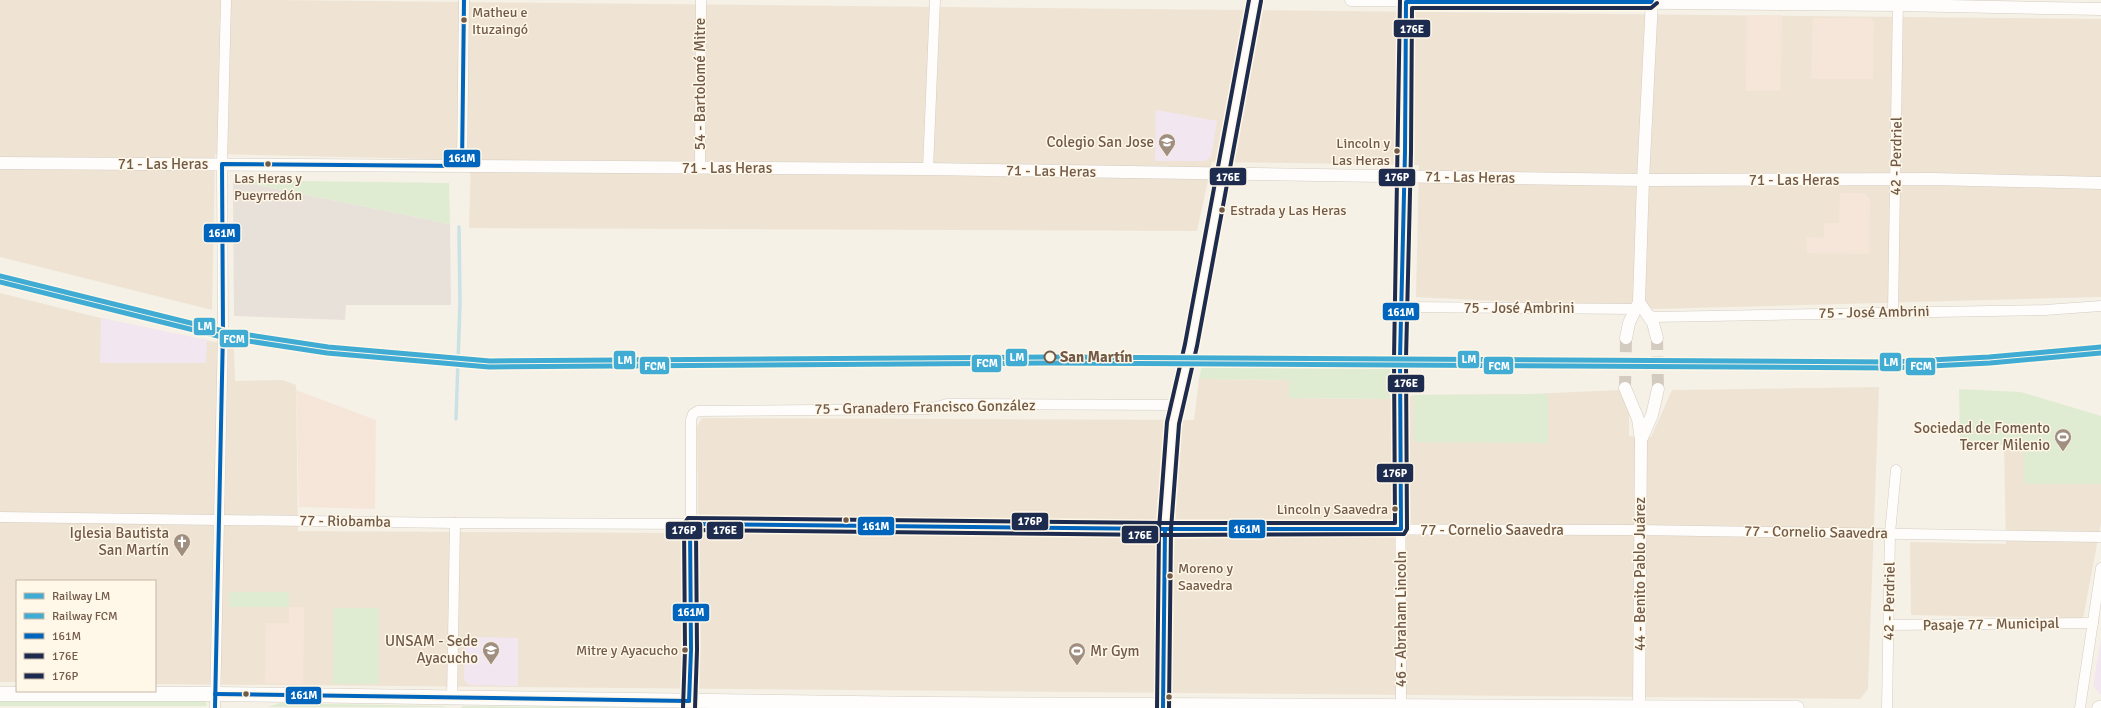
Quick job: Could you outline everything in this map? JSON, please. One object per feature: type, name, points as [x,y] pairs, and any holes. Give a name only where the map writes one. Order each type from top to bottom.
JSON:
[{"type":"main road","points":[[0,694],[215,701],[452,704],[1797,708]]},
{"type":"street","points":[[215,701],[223,340],[222,164],[226,0]]},
{"type":"street","points":[[462,166],[464,0]]},
{"type":"street","name":"54 - Bartolomé Mitre","points":[[700,168],[701,0]]},
{"type":"street","points":[[928,169],[935,0]]},
{"type":"street","points":[[1163,706],[1166,530],[1173,422],[1191,345],[1255,0]]},
{"type":"street","points":[[1351,0],[1898,2],[2101,9]]},
{"type":"street","name":"46 - Abraham Lincoln","points":[[1401,707],[1400,359],[1405,176],[1402,1]]},
{"type":"street","points":[[1626,338],[1629,323],[1638,306],[1652,1]]},
{"type":"street","name":"42 - Perdriel","points":[[1893,312],[1898,2]]},
{"type":"street","name":"71 - Las Heras","points":[[0,163],[928,169],[1643,180],[1895,180],[2101,183]]},
{"type":"street","points":[[1638,306],[1647,314],[1653,323],[1657,338]]},
{"type":"street","name":"75 - José Ambrini","points":[[1402,307],[1638,306]]},
{"type":"street","name":"75 - José Ambrini","points":[[1647,314],[1654,317],[2045,310],[2101,306]]},
{"type":"street","name":"44 - Benito Pablo Juárez","points":[[1625,388],[1638,419],[1641,440],[1639,530],[1639,707]]},
{"type":"street","name":"44 - Benito Pablo Juárez","points":[[1641,440],[1652,415],[1658,389]]},
{"type":"street","name":"75 - Granadero Francisco González","points":[[690,524],[691,420],[693,414],[698,411],[923,409],[947,404],[1176,405]]},
{"type":"street","name":"42 - Perdriel","points":[[1887,708],[1890,533],[1896,470]]},
{"type":"street","name":"77 - Riobamba","points":[[0,517],[454,523],[690,524]]},
{"type":"street","points":[[452,704],[454,523]]},
{"type":"street","points":[[689,705],[691,650],[690,524]]},
{"type":"street","name":"77 - Cornelio Saavedra","points":[[690,524],[1166,530],[1639,530],[2101,537]]},
{"type":"street","points":[[2080,708],[2101,568]]},
{"type":"street","name":"Pasaje 77 - Municipal","points":[[1889,625],[2093,623]]},
{"type":"shaded area","points":[[0,0],[277,0],[2101,19],[2101,297],[1655,309],[1416,297],[1419,165],[1212,162],[1197,231],[469,228],[471,160],[215,154],[212,310],[0,257]]},
{"type":"shaded area","points":[[1747,15],[1782,15],[1780,91],[1746,91]]},
{"type":"shaded area","points":[[1813,18],[1870,18],[1874,23],[1873,79],[1811,79]]},
{"type":"shaded area","points":[[1156,110],[1217,121],[1211,157],[1205,161],[1155,161]]},
{"type":"shaded area","points":[[233,180],[450,224],[451,305],[346,305],[345,320],[234,316]]},
{"type":"shaded area","points":[[1840,193],[1865,193],[1870,199],[1869,254],[1807,253],[1806,237],[1824,238],[1824,223],[1839,223]]},
{"type":"shaded area","points":[[0,293],[101,318],[234,346],[235,381],[283,380],[296,385],[298,531],[673,533],[698,530],[697,426],[702,418],[1194,420],[1199,379],[1289,380],[1290,398],[1390,399],[1414,395],[1530,394],[1619,390],[1629,410],[1629,436],[1651,437],[1672,390],[1879,387],[1868,689],[1860,699],[156,684],[156,580],[16,580],[16,682],[0,682]]},
{"type":"shaded area","points":[[101,318],[207,340],[206,363],[100,363]]},
{"type":"shaded area","points":[[296,390],[376,420],[375,509],[299,507]]},
{"type":"shaded area","points":[[2004,445],[2025,445],[2025,484],[2101,484],[2101,523],[2083,619],[1911,615],[1910,542],[2006,544]]},
{"type":"shaded area","points":[[289,607],[304,607],[303,684],[265,683],[266,623],[289,623]]},
{"type":"shaded area","name":"UNSAM - Sede Ayacucho","points":[[465,637],[518,638],[518,686],[469,685],[464,680]]},
{"type":"shaded area","points":[[2101,638],[2101,695],[2093,686]]},
{"type":"green space","points":[[233,180],[449,183],[450,224]]},
{"type":"green space","points":[[1203,360],[1391,362],[1390,399],[1289,398],[1289,380],[1199,379]]},
{"type":"green space","points":[[1959,389],[2021,392],[2101,416],[2101,484],[2024,484],[2024,445],[1960,445]]},
{"type":"green space","points":[[1548,394],[1548,443],[1414,442],[1414,395]]},
{"type":"green space","points":[[229,592],[289,592],[289,607],[229,607]]},
{"type":"green space","points":[[334,608],[379,608],[379,684],[333,684]]},
{"type":"green space","points":[[0,701],[205,701],[207,705],[0,706]]},
{"type":"green space","points":[[280,703],[445,707],[268,707]]},
{"type":"green space","points":[[463,706],[680,708],[461,708]]},
{"type":"waterway","points":[[456,419],[460,303],[459,227]]},
{"type":"tunnel","points":[[1625,388],[1626,338]]},
{"type":"tunnel","points":[[1657,338],[1658,389]]},
{"type":"rail line","name":"LM","points":[[0,276],[223,331],[328,347],[490,361],[1049,357],[1892,362],[1989,357],[2101,347]]},
{"type":"rail line","name":"FCM","points":[[0,282],[222,337],[327,353],[489,367],[1049,363],[1892,368],[1990,363],[2101,353]]},
{"type":"transit line","name":"161M","points":[[215,708],[223,331],[222,164],[462,166],[464,0]]},
{"type":"transit line","name":"176P","points":[[1157,708],[1159,529],[1167,422],[1185,344],[1249,0]]},
{"type":"transit line","name":"176P","points":[[683,708],[685,650],[684,524],[688,518],[1165,523],[1395,523],[1394,359],[1400,0]]},
{"type":"transit line","name":"161M","points":[[690,524],[1165,529],[1401,529],[1400,359],[1405,152],[1406,2],[1651,2],[1652,0]]},
{"type":"transit line","name":"176E","points":[[1169,708],[1171,529],[1179,424],[1197,346],[1261,1]]},
{"type":"transit line","name":"176E","points":[[695,708],[697,650],[696,530],[1165,535],[1404,534],[1407,529],[1406,359],[1411,152],[1412,8],[1651,8],[1657,3]]},
{"type":"transit line","name":"161M","points":[[689,701],[691,650],[690,524]]},
{"type":"transit line","name":"161M","points":[[1163,708],[1165,529]]},
{"type":"transit line","name":"161M","points":[[215,694],[689,701]]},
{"type":"place","name":"Matheu e Ituzaingó","points":[[464,20]]},
{"type":"place","name":"Lincoln y Las Heras","points":[[1397,151]]},
{"type":"place","name":"Colegio San Jose","points":[[1167,157]]},
{"type":"place","name":"Las Heras y Pueyrredón","points":[[268,164]]},
{"type":"place","name":"Estrada y Las Heras","points":[[1222,210]]},
{"type":"place","name":"San Martín","points":[[1050,357]]},
{"type":"place","name":"Sociedad de Fomento Tercer Milenio","points":[[2063,452]]},
{"type":"place","name":"Lincoln y Saavedra","points":[[1395,509]]},
{"type":"place","name":"Iglesia Bautista San Martín","points":[[182,557]]},
{"type":"place","name":"Moreno y Saavedra","points":[[1170,576]]},
{"type":"place","name":"Mitre y Ayacucho","points":[[685,650]]},
{"type":"place","name":"UNSAM - Sede Ayacucho","points":[[491,665]]},
{"type":"place","name":"Mr Gym","points":[[1077,666]]}]
